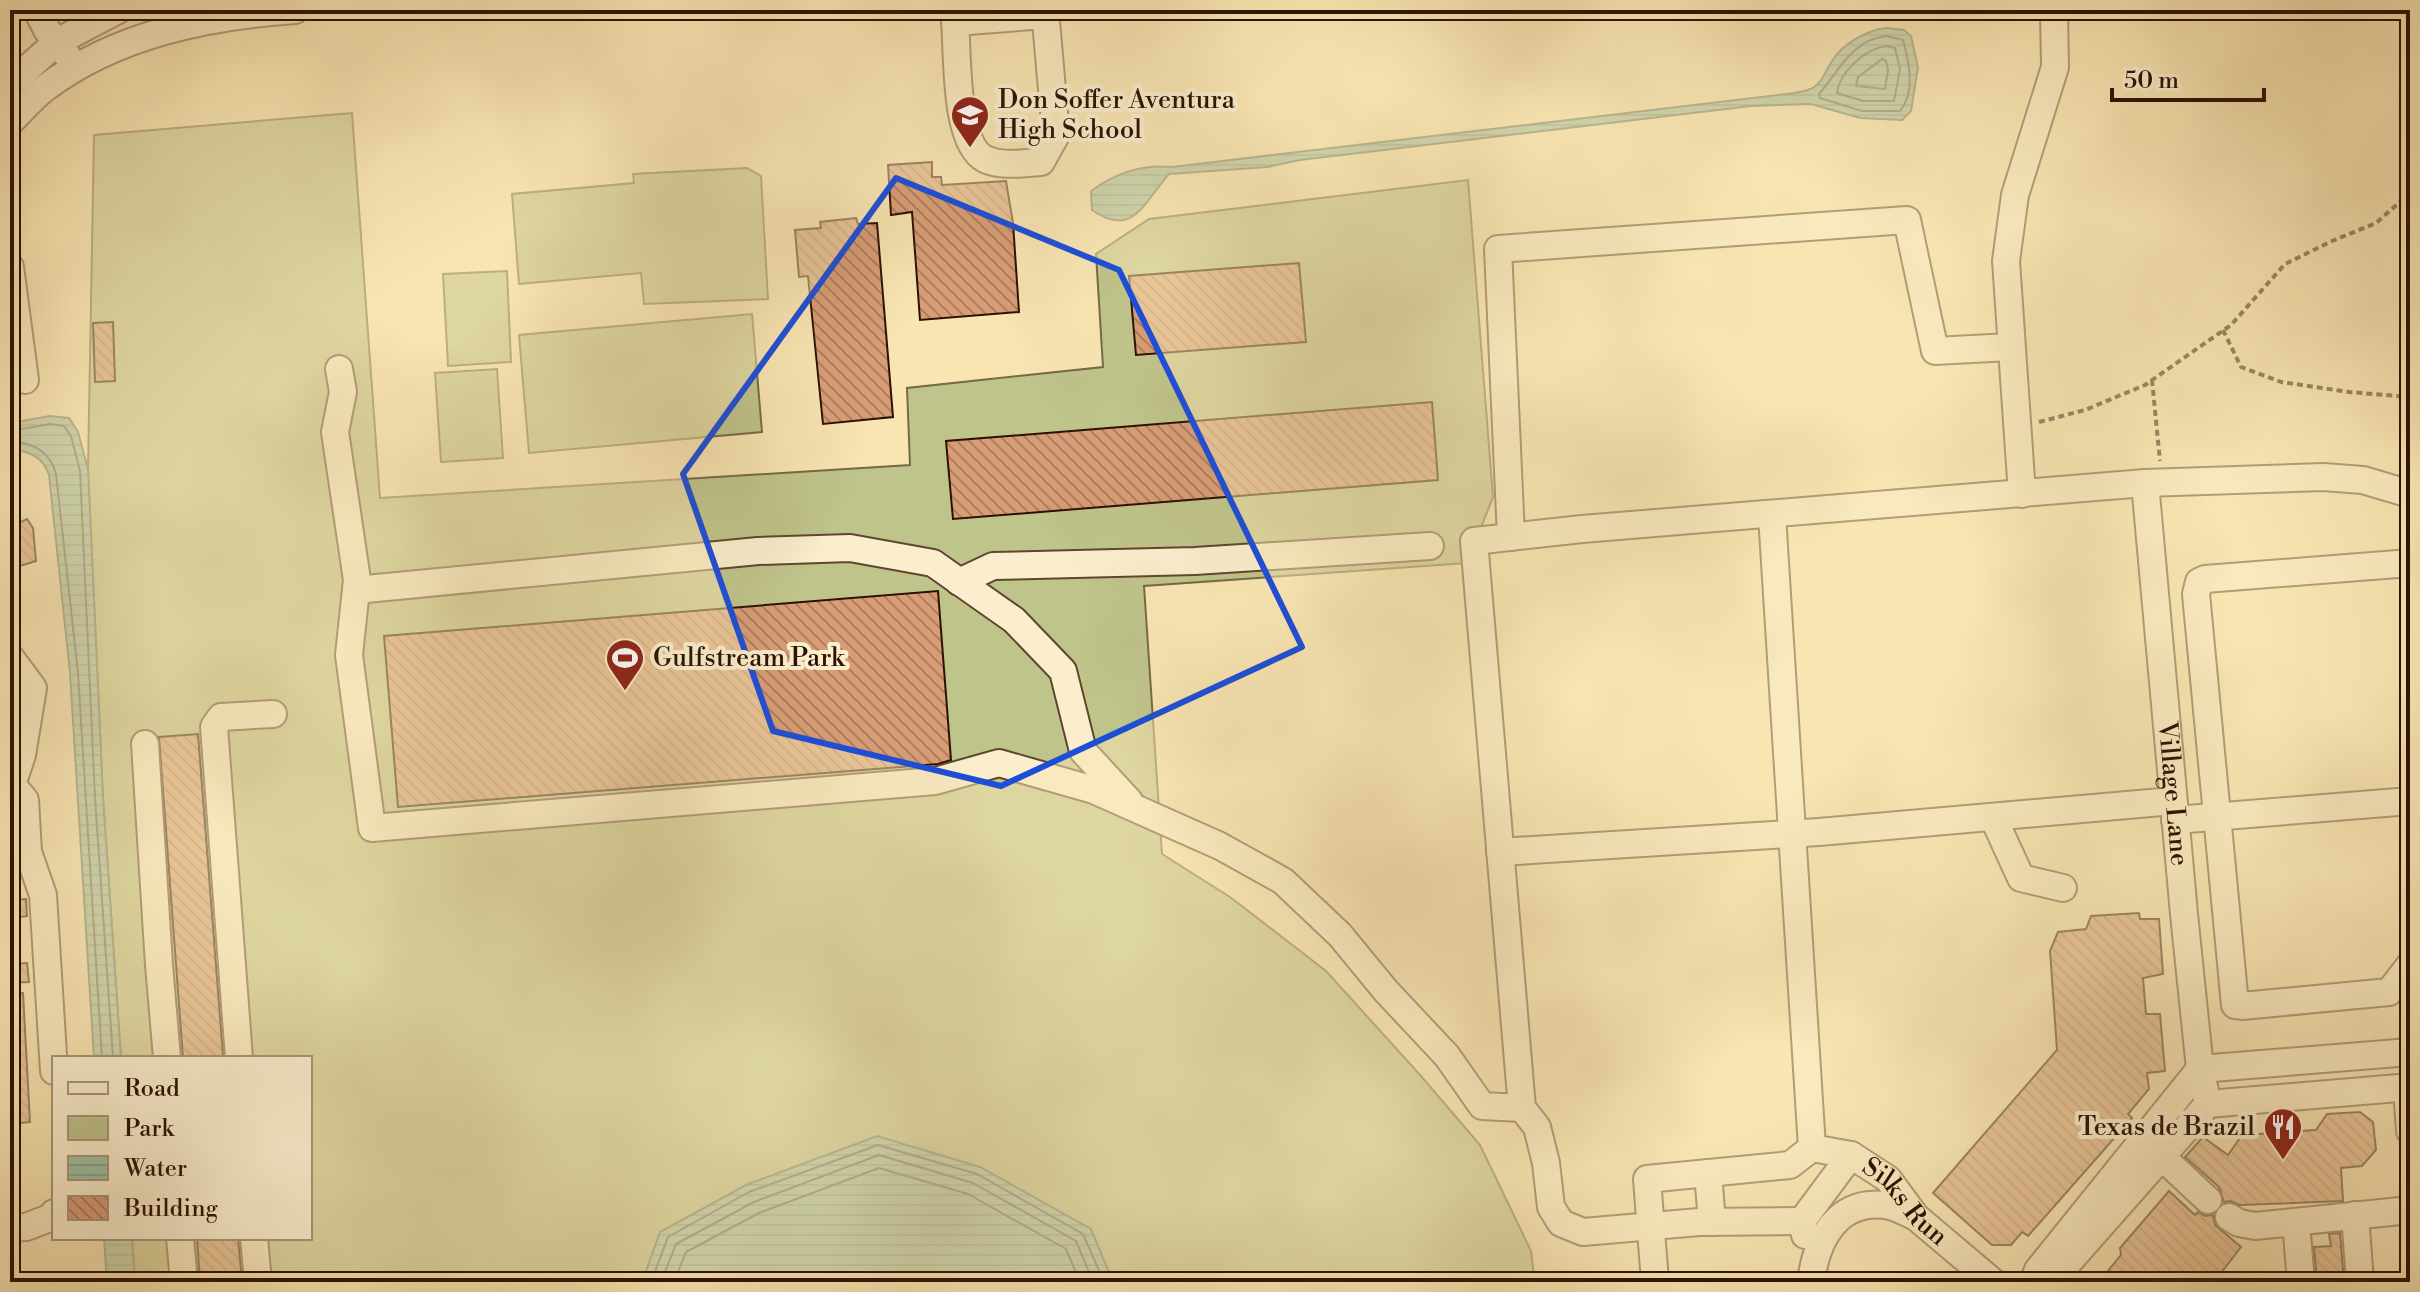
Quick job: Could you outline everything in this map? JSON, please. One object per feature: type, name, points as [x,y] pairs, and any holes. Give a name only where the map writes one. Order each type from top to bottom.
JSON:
[{"type":"street","points":[[37,10],[51,46],[77,67]]},
{"type":"street","points":[[10,122],[43,89],[109,51],[202,20],[295,10]]},
{"type":"street","points":[[2022,494],[2006,261],[2015,195],[2055,67],[2054,10]]},
{"type":"street","points":[[1045,12],[1056,135],[1041,162],[982,158],[970,144],[963,120],[955,22],[1045,12]]},
{"type":"street","points":[[10,84],[51,46],[101,14],[109,51]]},
{"type":"street","points":[[1511,537],[1498,249],[1907,220],[1935,351],[2010,347]]},
{"type":"street","points":[[10,267],[25,380]]},
{"type":"street","points":[[339,369],[343,392],[335,432],[357,580],[349,655],[372,828],[935,781],[999,763],[1094,790],[1220,846],[1283,881],[1340,935],[1386,991],[1447,1056],[1482,1106],[1522,1108]]},
{"type":"street","points":[[1802,1221],[1712,1222],[1583,1232],[1561,1223],[1551,1207],[1546,1163],[1537,1127],[1522,1108],[1474,541],[1582,529],[2154,483],[2323,477],[2363,480],[2410,494]]},
{"type":"street","name":"Village Lane","points":[[2154,483],[2174,810],[2200,1069],[2208,1104]]},
{"type":"street","points":[[1772,515],[1812,1148]]},
{"type":"street","points":[[959,582],[993,566],[1195,561],[1430,546]]},
{"type":"street","points":[[356,590],[758,551],[850,548],[933,563],[1014,620],[1063,671],[1083,751],[1134,807]]},
{"type":"street","points":[[2410,563],[2205,579],[2199,582],[2196,594],[2235,1005],[2389,992],[2410,965]]},
{"type":"street","points":[[10,657],[33,688],[22,755],[11,789],[25,800],[28,852],[43,895],[53,1056]]},
{"type":"street","points":[[239,1056],[214,727],[221,717],[273,714]]},
{"type":"street","points":[[145,744],[167,1056]]},
{"type":"street","points":[[1500,852],[1793,834],[1993,817],[2174,810],[2218,816],[2410,801]]},
{"type":"street","points":[[1993,817],[2021,878],[2063,888]]},
{"type":"street","points":[[2051,1282],[2152,1148],[2200,1069],[2410,1052]]},
{"type":"street","points":[[2033,1282],[2038,1270],[2152,1148],[2208,1104],[2409,1087],[2410,1131]]},
{"type":"street","points":[[1655,1282],[1647,1179],[1790,1165],[1812,1148],[1851,1155],[1802,1221],[1803,1233],[1818,1249]]},
{"type":"street","points":[[2152,1148],[2208,1200]]},
{"type":"street","name":"Silks Run","points":[[1851,1155],[1888,1179],[1916,1217],[1993,1282]]},
{"type":"street","points":[[1708,1173],[1712,1222]]},
{"type":"street","points":[[1811,1282],[1818,1249],[1831,1223],[1856,1208],[1887,1205],[1916,1217]]},
{"type":"street","points":[[2229,1217],[2255,1226],[2410,1210]]},
{"type":"street","points":[[2355,1215],[2360,1282]]},
{"type":"street","points":[[10,1228],[26,1227],[52,1217]]},
{"type":"street","points":[[2296,1222],[2301,1282]]},
{"type":"street","points":[[180,1240],[184,1282]]},
{"type":"street","points":[[254,1240],[258,1282]]},
{"type":"path","points":[[2017,428],[2085,410],[2152,380],[2231,325],[2285,264],[2376,223],[2410,193]]},
{"type":"path","points":[[2223,330],[2241,367],[2281,382],[2410,397]]},
{"type":"path","points":[[2152,380],[2154,483]]},
{"type":"highlighted area","points":[[896,178],[1119,270],[1302,647],[1001,786],[773,731],[683,474]]},
{"type":"green space","name":"Gulfstream Park","points":[[352,113],[380,498],[910,465],[907,388],[1103,367],[1096,254],[1149,219],[1468,180],[1493,497],[1467,563],[1144,586],[1162,854],[1230,897],[1326,971],[1421,1076],[1480,1145],[1531,1251],[1535,1282],[135,1282],[132,1240],[312,1240],[312,1056],[121,1056],[103,798],[88,469],[94,135]]},
{"type":"green space","points":[[747,168],[761,176],[768,299],[644,304],[641,273],[519,284],[512,194],[634,183],[633,174]]},
{"type":"green space","points":[[507,271],[511,362],[448,366],[443,274]]},
{"type":"green space","points":[[752,314],[762,432],[529,453],[519,335]]},
{"type":"green space","points":[[497,369],[503,458],[441,462],[435,373]]},
{"type":"water","points":[[1886,28],[1904,30],[1911,36],[1918,67],[1911,111],[1902,120],[1860,118],[1811,104],[1751,106],[1300,160],[1268,167],[1169,174],[1128,219],[1118,221],[1106,218],[1092,210],[1091,191],[1110,179],[1139,169],[1805,91],[1820,82],[1836,55],[1848,44]]},
{"type":"water","points":[[50,416],[69,418],[78,432],[88,469],[103,798],[121,1056],[94,1056],[70,673],[49,475],[43,463],[34,456],[10,448],[10,423]]},
{"type":"water","points":[[877,1136],[980,1167],[1091,1229],[1113,1282],[642,1282],[660,1232],[746,1185]]},
{"type":"water","points":[[104,1240],[132,1240],[135,1282],[107,1282]]},
{"type":"building","points":[[932,162],[932,177],[941,177],[942,185],[1006,181],[1013,223],[1019,312],[920,320],[912,212],[891,215],[888,165]]},
{"type":"building","points":[[856,218],[858,224],[877,223],[893,417],[823,424],[808,276],[799,277],[795,230],[821,228],[820,222]]},
{"type":"building","points":[[1299,263],[1306,342],[1136,355],[1129,276]]},
{"type":"building","points":[[113,322],[115,381],[95,382],[93,323]]},
{"type":"building","points":[[1432,402],[1438,480],[953,519],[946,441]]},
{"type":"building","points":[[27,519],[33,528],[36,561],[20,566],[19,561],[10,562],[10,527]]},
{"type":"building","points":[[938,591],[951,760],[938,764],[398,807],[384,636]]},
{"type":"building","points":[[198,734],[223,1056],[183,1056],[159,737]]},
{"type":"building","points":[[26,899],[27,916],[10,918],[10,900]]},
{"type":"building","points":[[2139,913],[2140,919],[2159,919],[2163,974],[2143,978],[2146,1014],[2160,1014],[2165,1071],[2147,1073],[2149,1089],[2128,1114],[2132,1118],[2028,1236],[2022,1232],[2011,1245],[1992,1245],[1933,1193],[2057,1050],[2050,951],[2058,932],[2086,929],[2091,916]]},
{"type":"building","points":[[27,963],[29,982],[10,983],[10,964]]},
{"type":"building","points":[[23,993],[30,1122],[10,1124],[10,994]]},
{"type":"building","points":[[2360,1112],[2373,1122],[2376,1150],[2362,1166],[2341,1168],[2343,1201],[2240,1205],[2224,1202],[2219,1187],[2185,1157],[2203,1137],[2228,1155],[2242,1135],[2316,1130],[2327,1114]]},
{"type":"building","points":[[2169,1191],[2195,1215],[2198,1212],[2205,1216],[2213,1215],[2215,1225],[2241,1247],[2214,1282],[2099,1282],[2121,1255],[2120,1248]]},
{"type":"building","points":[[2340,1233],[2344,1282],[2317,1282],[2314,1247],[2331,1246],[2329,1234]]},
{"type":"building","points":[[197,1240],[238,1240],[242,1282],[200,1282]]},
{"type":"place","name":"Don Soffer Aventura High School","points":[[970,149]]},
{"type":"place","name":"Gulfstream Park","points":[[625,692]]},
{"type":"place","name":"Texas de Brazil","points":[[2283,1161]]}]
